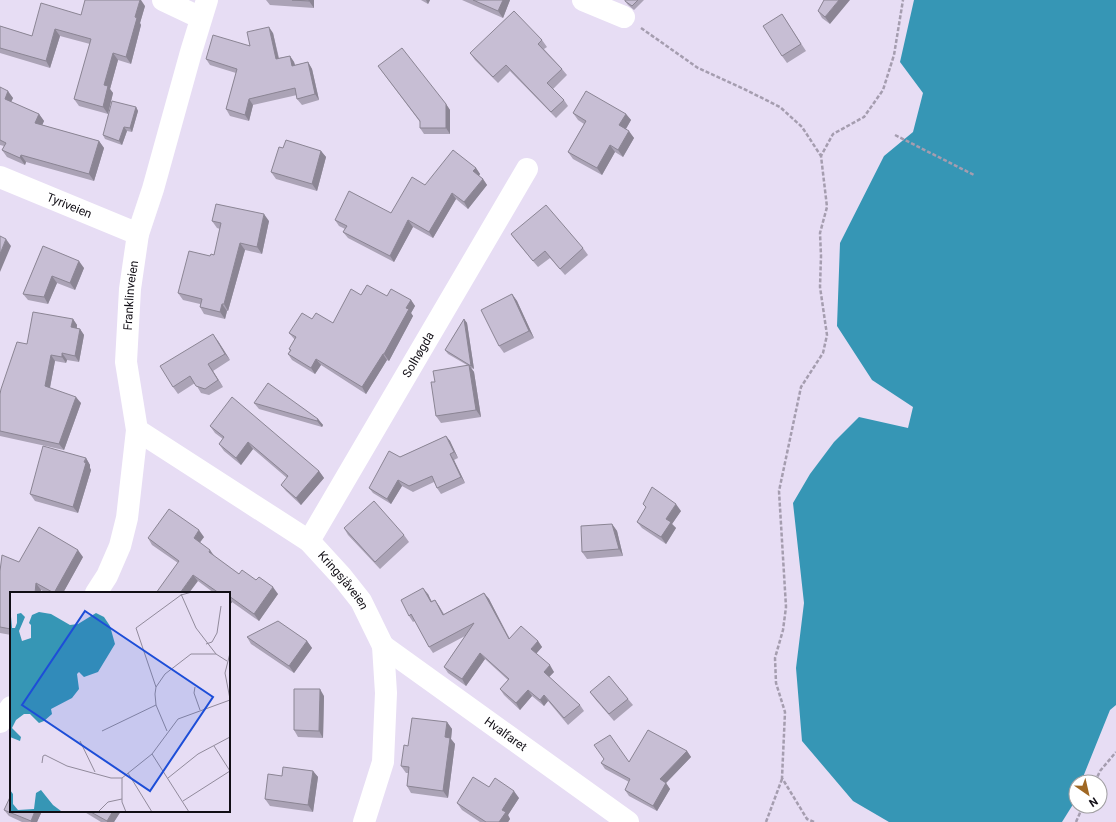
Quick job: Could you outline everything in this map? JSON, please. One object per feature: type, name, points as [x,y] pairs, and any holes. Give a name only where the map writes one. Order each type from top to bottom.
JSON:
[{"type":"street","points":[[163,0],[204,9]]},
{"type":"street","points":[[582,0],[624,17]]},
{"type":"street","name":"Franklinveien","points":[[97,592],[107,576],[120,546],[127,518],[137,430],[126,362],[130,290],[138,234],[153,189],[204,9]]},
{"type":"street","name":"Solhøgda","points":[[309,540],[527,169]]},
{"type":"street","name":"Tyriveien","points":[[0,177],[138,234]]},
{"type":"street","name":"Kringsjåveien","points":[[137,430],[309,540],[361,601],[383,646],[386,693],[383,762],[364,822]]},
{"type":"street","name":"Hvalfaret","points":[[383,646],[628,822]]},
{"type":"street","points":[[0,722],[10,708]]},
{"type":"path","points":[[821,156],[833,134],[864,117],[883,90],[894,55],[903,0]]},
{"type":"path","points":[[624,17],[698,68],[780,107],[802,127],[821,156],[827,207],[820,233],[820,287],[827,335],[823,353],[801,387],[779,491],[786,607],[782,630],[774,658],[776,683],[785,712],[782,778],[767,821]]},
{"type":"path","points":[[895,135],[974,175]]},
{"type":"path","points":[[1099,774],[1116,752]]},
{"type":"path","points":[[782,778],[807,819],[814,822]]},
{"type":"water","points":[[914,0],[1116,0],[1116,705],[1110,710],[1084,774],[1068,774],[1068,812],[1062,822],[889,822],[853,801],[802,741],[796,668],[804,603],[793,503],[810,474],[834,442],[859,417],[908,428],[913,407],[872,380],[837,326],[840,243],[884,156],[913,132],[923,93],[900,62]]},
{"type":"building","points":[[85,0],[140,0],[135,17],[137,18],[126,57],[113,53],[104,85],[108,86],[103,107],[74,99],[91,39],[55,29],[46,61],[0,48],[0,26],[32,36],[41,3],[81,15]]},
{"type":"building","points":[[473,0],[503,0],[498,11]]},
{"type":"building","points":[[625,0],[638,0],[632,6]]},
{"type":"building","points":[[824,0],[839,0],[825,17],[818,11]]},
{"type":"building","points":[[514,11],[542,40],[538,44],[562,69],[547,83],[564,100],[551,112],[506,65],[493,77],[470,53]]},
{"type":"building","points":[[782,14],[801,44],[782,56],[763,26]]},
{"type":"building","points":[[269,27],[276,59],[290,56],[292,66],[308,62],[315,94],[297,99],[295,88],[249,99],[245,115],[226,109],[237,69],[206,59],[213,35],[250,46],[247,32]]},
{"type":"building","points":[[402,48],[446,104],[446,128],[420,128],[420,121],[378,66]]},
{"type":"building","points":[[0,87],[8,91],[5,99],[39,114],[35,123],[99,141],[89,174],[21,155],[20,158],[2,150],[6,143],[0,140]]},
{"type":"building","points":[[586,91],[626,114],[619,125],[629,131],[618,150],[610,145],[597,168],[568,152],[586,121],[573,113]]},
{"type":"building","points":[[112,101],[136,107],[130,128],[124,127],[119,141],[103,135]]},
{"type":"building","points":[[286,140],[321,151],[312,184],[271,172],[279,147],[283,148]]},
{"type":"building","points":[[453,150],[476,168],[473,171],[483,179],[464,202],[452,193],[429,232],[408,220],[390,256],[343,232],[347,226],[335,220],[349,191],[391,213],[412,177],[425,185]]},
{"type":"building","points":[[216,204],[264,214],[257,247],[240,243],[224,304],[222,304],[220,312],[200,307],[202,299],[178,293],[189,251],[210,256],[211,254],[214,255],[221,223],[212,221]]},
{"type":"building","points":[[546,205],[583,248],[560,269],[545,251],[533,261],[511,234]]},
{"type":"building","points":[[0,236],[6,239],[0,254]]},
{"type":"building","points":[[43,246],[79,261],[70,283],[52,276],[44,297],[23,294]]},
{"type":"building","points":[[367,285],[387,296],[391,289],[411,300],[406,308],[409,309],[384,354],[362,387],[316,359],[311,368],[288,354],[291,350],[289,349],[296,337],[289,333],[302,313],[312,319],[316,313],[333,323],[351,289],[361,295]]},
{"type":"building","points":[[512,294],[529,331],[499,346],[481,310]]},
{"type":"building","points":[[33,312],[73,319],[71,327],[80,329],[75,356],[62,353],[62,357],[51,355],[45,386],[76,397],[59,444],[0,431],[1,389],[17,342],[27,344]]},
{"type":"building","points":[[464,319],[471,366],[445,350]]},
{"type":"building","points":[[213,334],[225,354],[208,364],[218,380],[205,389],[196,386],[190,376],[173,387],[160,366]]},
{"type":"building","points":[[469,365],[476,410],[436,416],[431,382],[435,382],[433,371]]},
{"type":"building","points":[[268,383],[318,419],[317,421],[254,403]]},
{"type":"building","points":[[232,397],[319,471],[296,498],[281,485],[288,476],[248,442],[236,458],[219,444],[224,437],[210,426]]},
{"type":"building","points":[[446,436],[454,452],[450,454],[461,477],[437,488],[432,476],[409,486],[398,480],[387,499],[369,488],[389,451],[400,457]]},
{"type":"building","points":[[43,446],[86,458],[84,462],[86,463],[73,507],[30,494]]},
{"type":"building","points":[[652,487],[676,504],[666,519],[671,522],[661,537],[637,522],[646,507],[643,504]]},
{"type":"building","points":[[374,501],[404,535],[375,562],[344,528]]},
{"type":"building","points":[[169,509],[199,530],[194,538],[210,550],[209,552],[239,574],[242,570],[256,580],[259,577],[273,587],[254,614],[230,597],[230,592],[218,592],[193,575],[181,592],[157,592],[179,561],[148,538]]},
{"type":"building","points":[[612,524],[619,549],[582,552],[581,526]]},
{"type":"building","points":[[39,527],[78,550],[55,592],[36,583],[35,592],[10,592],[10,629],[0,627],[0,571],[2,555],[19,562]]},
{"type":"building","points":[[423,588],[431,602],[435,600],[443,615],[484,593],[509,639],[521,626],[538,641],[531,649],[550,665],[544,672],[580,705],[564,718],[544,695],[540,700],[528,690],[516,703],[500,689],[509,679],[480,653],[462,679],[444,667],[474,623],[429,647],[411,614],[409,616],[401,600]]},
{"type":"building","points":[[278,621],[307,641],[289,666],[247,637]]},
{"type":"building","points":[[609,676],[628,699],[609,714],[590,692]]},
{"type":"building","points":[[294,689],[320,689],[319,731],[294,730]]},
{"type":"building","points":[[412,718],[447,722],[445,737],[450,738],[443,791],[407,786],[409,767],[401,766],[404,745],[408,746]]},
{"type":"building","points":[[648,730],[687,751],[660,779],[666,783],[653,806],[625,790],[630,779],[601,763],[604,759],[594,745],[610,735],[629,762]]},
{"type":"building","points":[[283,767],[313,771],[308,805],[265,799],[268,774],[282,776]]},
{"type":"building","points":[[473,777],[489,787],[495,778],[514,791],[502,810],[506,812],[499,822],[486,822],[457,803]]},
{"type":"building","points":[[10,797],[10,812],[35,812],[31,821],[4,810]]},
{"type":"building","points":[[91,812],[112,812],[107,821]]}]
